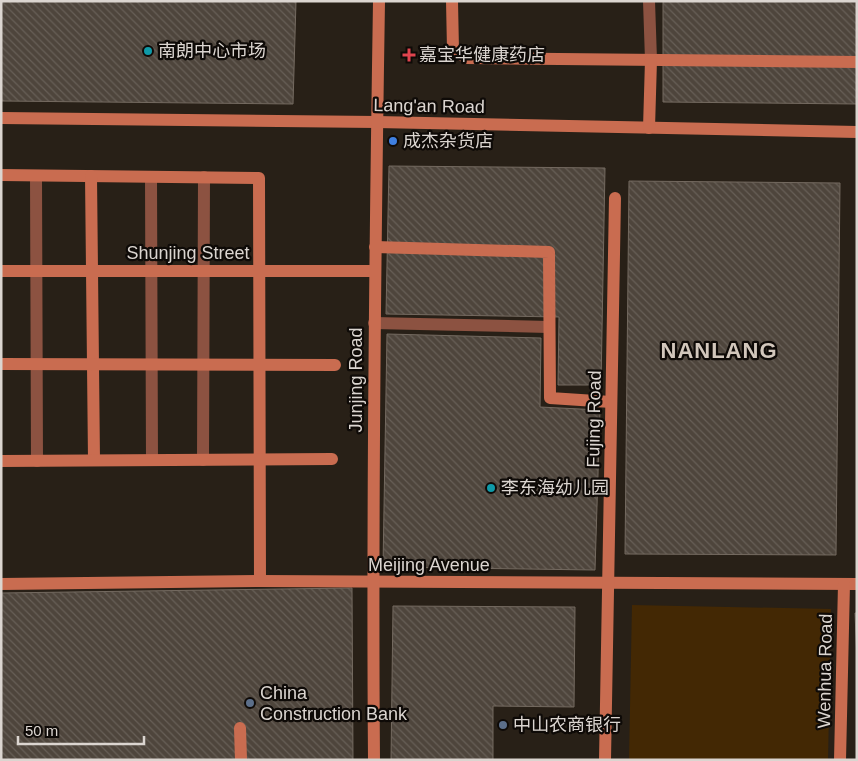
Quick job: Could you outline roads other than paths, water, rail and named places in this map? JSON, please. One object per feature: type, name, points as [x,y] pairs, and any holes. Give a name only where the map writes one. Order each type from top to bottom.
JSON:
[{"type":"street","name":"Junjing Road","points":[[374,760],[372,582],[374,271],[379,1]]},
{"type":"street","points":[[452,1],[454,50],[466,58],[857,62]]},
{"type":"street","points":[[649,1],[651,60],[649,128]]},
{"type":"street","name":"Lang'an Road","points":[[1,118],[377,122],[857,132]]},
{"type":"street","points":[[1,175],[259,178],[260,581]]},
{"type":"street","points":[[36,176],[37,461]]},
{"type":"street","points":[[91,176],[94,460]]},
{"type":"street","points":[[151,177],[152,460]]},
{"type":"street","points":[[203,460],[204,177]]},
{"type":"street","name":"Fujing Road","points":[[604,760],[615,198]]},
{"type":"street","points":[[375,247],[549,252],[550,398],[611,402]]},
{"type":"street","name":"Shunjing Street","points":[[1,271],[374,271]]},
{"type":"street","points":[[374,323],[549,328]]},
{"type":"street","points":[[1,364],[335,365]]},
{"type":"street","points":[[1,461],[332,460]]},
{"type":"street","name":"Meijing Avenue","points":[[1,584],[260,581],[851,584]]},
{"type":"street","name":"Wenhua Road","points":[[840,760],[851,584]]},
{"type":"street","points":[[240,728],[241,760]]},
{"type":"place","name":"南朗中心市场","points":[[148,51]]},
{"type":"place","name":"嘉宝华健康药店","points":[[409,55]]},
{"type":"place","name":"成杰杂货店","points":[[393,141]]},
{"type":"place","name":"李东海幼儿园","points":[[491,488]]},
{"type":"place","name":"China Construction Bank","points":[[250,703]]},
{"type":"place","name":"中山农商银行","points":[[503,725]]},
{"type":"district","name":"NANLANG","points":[[719,350]]}]
